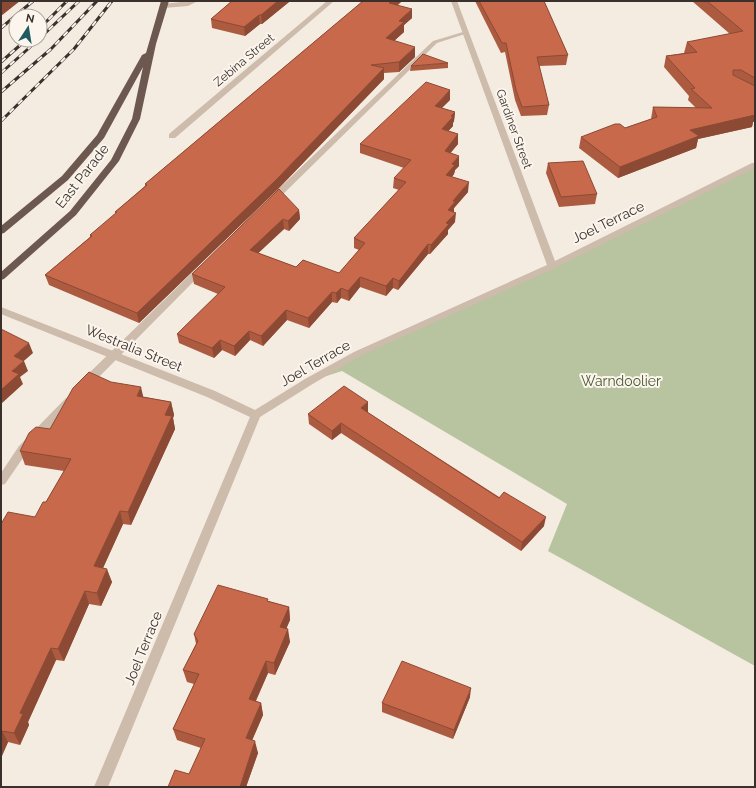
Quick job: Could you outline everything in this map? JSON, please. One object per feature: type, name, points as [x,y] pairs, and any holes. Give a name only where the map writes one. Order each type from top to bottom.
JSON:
[{"type":"highway","name":"East Parade","points":[[1,277],[73,213],[115,161],[136,119],[152,44],[165,4]]},
{"type":"highway","name":"East Parade","points":[[1,231],[65,178],[101,136],[152,44]]},
{"type":"street","points":[[165,4],[188,4],[195,1]]},
{"type":"street","name":"Zebina Street","points":[[172,136],[331,1]]},
{"type":"street","name":"Gardiner Street","points":[[454,1],[552,266]]},
{"type":"street","points":[[266,206],[435,42],[465,32]]},
{"type":"street","name":"Joel Terrace","points":[[101,787],[256,415],[308,382],[357,354],[552,266],[755,166]]},
{"type":"street","points":[[1,481],[23,449],[114,355],[210,262]]},
{"type":"street","name":"Westralia Street","points":[[1,310],[211,394],[256,415]]},
{"type":"green space","name":"Warndoolier","points":[[755,165],[755,666],[548,551],[567,504],[342,371],[308,382],[357,354],[552,266]]},
{"type":"building","points":[[232,1],[278,1],[244,27],[211,19]]},
{"type":"building","points":[[363,1],[391,1],[389,3],[412,9],[399,21],[404,22],[386,38],[415,47],[399,62],[371,65],[384,68],[277,179],[137,313],[45,275],[92,236],[90,235],[147,185],[145,184]]},
{"type":"building","points":[[479,1],[544,1],[568,55],[537,57],[549,105],[522,107],[516,90],[506,43],[502,43]]},
{"type":"building","points":[[707,1],[755,1],[755,78],[741,70],[733,70],[733,75],[755,86],[755,115],[690,130],[699,136],[620,167],[581,137],[615,124],[620,124],[625,128],[657,117],[653,107],[712,108],[691,89],[695,88],[666,56],[697,52],[687,42],[743,31]]},
{"type":"building","points":[[423,54],[448,63],[411,66]]},
{"type":"building","points":[[426,82],[450,90],[435,106],[455,112],[451,116],[453,117],[442,129],[458,134],[445,151],[459,156],[452,164],[455,165],[446,175],[469,182],[453,201],[455,202],[448,210],[456,213],[446,223],[449,224],[431,245],[428,244],[399,281],[393,278],[386,286],[360,277],[348,291],[341,288],[336,293],[332,292],[308,318],[286,310],[261,336],[249,331],[234,346],[220,340],[212,348],[177,334],[225,287],[192,274],[279,189],[299,210],[288,221],[283,219],[250,250],[296,267],[303,260],[339,273],[365,243],[354,238],[406,182],[394,178],[411,160],[360,144]]},
{"type":"building","points":[[583,161],[597,194],[561,197],[548,163]]},
{"type":"building","points":[[1,329],[29,343],[14,356],[24,361],[12,371],[19,374],[1,390]]},
{"type":"building","points":[[89,372],[111,382],[141,387],[137,396],[171,402],[165,415],[172,416],[128,512],[120,511],[94,566],[107,569],[97,593],[85,591],[58,649],[51,648],[20,713],[23,714],[14,733],[1,732],[1,524],[8,512],[35,517],[43,502],[46,502],[71,459],[20,451],[29,433],[36,427],[50,429],[73,388]]},
{"type":"building","points":[[344,386],[368,402],[361,408],[499,498],[504,492],[546,517],[522,542],[341,423],[332,431],[308,414]]},
{"type":"building","points":[[218,585],[268,599],[267,601],[289,607],[280,627],[288,629],[274,663],[266,661],[249,699],[261,703],[246,738],[255,741],[240,787],[168,787],[175,770],[189,774],[205,739],[173,729],[199,674],[183,670],[198,641],[194,634]]},
{"type":"building","points":[[402,661],[471,688],[454,730],[382,703]]},
{"type":"railway","points":[[1,28],[33,1]]},
{"type":"railway","points":[[48,20],[67,1]]},
{"type":"railway","points":[[48,30],[79,1]]},
{"type":"railway","points":[[1,92],[51,49],[97,1]]},
{"type":"railway","points":[[1,121],[74,49],[112,1]]},
{"type":"railway","points":[[1,62],[17,48]]},
{"type":"railway","points":[[1,73],[29,48]]}]
